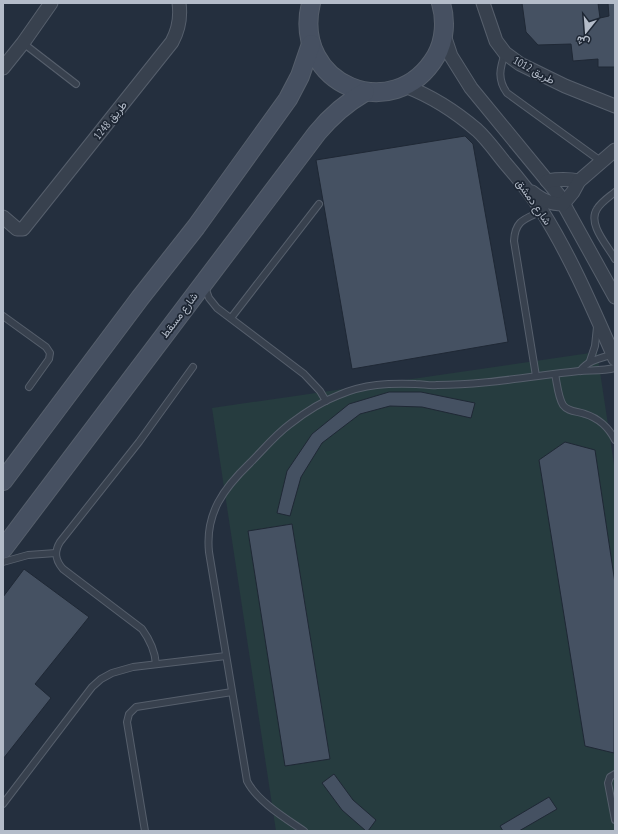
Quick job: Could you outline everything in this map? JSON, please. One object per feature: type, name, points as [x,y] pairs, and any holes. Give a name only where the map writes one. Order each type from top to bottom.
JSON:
[{"type":"street","points":[[3,68],[51,3]]},
{"type":"street","name":"طريق 1248","points":[[3,217],[17,229],[23,229],[172,42],[176,35],[180,20],[179,3]]},
{"type":"street","points":[[307,6],[311,44],[319,61],[331,76],[347,86],[365,92],[379,92],[405,86],[419,77],[430,66],[439,51],[444,35],[444,22],[441,3]]},
{"type":"street","name":"طريق 1012","points":[[483,3],[496,41],[505,53],[520,64],[565,86],[615,106]]},
{"type":"street","name":"شارع دمشق","points":[[444,35],[451,56],[471,88],[558,194],[613,291]]},
{"type":"street","points":[[3,481],[196,227],[288,99],[300,76],[311,44]]},
{"type":"street","name":"شارع دمشق","points":[[405,86],[442,104],[478,131],[523,184],[542,211],[577,276],[614,355]]},
{"type":"street","name":"شارع مسقط","points":[[3,549],[316,133],[328,119],[342,107],[365,92]]},
{"type":"street","points":[[523,184],[543,200],[553,204],[563,204],[580,181],[615,150]]},
{"type":"street","points":[[547,181],[569,179],[580,181]]},
{"type":"lane","points":[[22,44],[76,84]]},
{"type":"lane","points":[[505,53],[500,76],[503,88],[507,93],[602,162]]},
{"type":"lane","points":[[615,192],[598,207],[594,219],[596,227],[613,249],[615,259]]},
{"type":"lane","points":[[232,318],[319,204]]},
{"type":"lane","points":[[536,376],[514,234],[521,220],[542,211]]},
{"type":"lane","points":[[205,281],[207,293],[213,303],[304,374],[320,390],[326,401]]},
{"type":"lane","points":[[590,361],[595,346],[597,330],[595,313]]},
{"type":"lane","points":[[3,316],[46,347],[50,353],[49,359],[29,387]]},
{"type":"lane","points":[[580,371],[590,361],[614,355]]},
{"type":"lane","points":[[156,664],[153,649],[142,629],[63,569],[56,559],[56,553],[60,542],[134,448],[193,367]]},
{"type":"lane","points":[[304,831],[259,798],[250,788],[246,780],[208,541],[210,520],[214,510],[226,491],[246,467],[289,425],[326,401],[350,390],[380,384],[435,386],[459,385],[615,368]]},
{"type":"lane","points":[[555,374],[561,402],[564,406],[572,411],[585,414],[593,418],[607,429],[615,440]]},
{"type":"lane","points":[[3,562],[28,555],[56,553]]},
{"type":"lane","points":[[3,804],[92,687],[101,679],[112,673],[133,667],[226,656]]},
{"type":"lane","points":[[145,831],[127,722],[129,714],[136,707],[232,692]]},
{"type":"lane","points":[[615,774],[610,777],[608,783],[615,820]]},
{"type":"green space","points":[[597,352],[615,471],[615,831],[276,831],[212,408]]},
{"type":"building","points":[[522,3],[598,3],[600,18],[609,16],[608,3],[615,3],[615,67],[598,67],[598,59],[573,61],[571,44],[538,45],[526,32]]},
{"type":"building","points":[[465,136],[473,144],[508,342],[352,369],[316,160]]},
{"type":"building","points":[[389,392],[421,392],[475,403],[471,418],[422,407],[390,406],[360,414],[322,443],[301,477],[290,516],[277,513],[287,471],[312,434],[349,404]]},
{"type":"building","points":[[565,442],[595,450],[615,583],[614,753],[585,746],[539,460]]},
{"type":"building","points":[[292,524],[330,759],[285,766],[248,531]]},
{"type":"building","points":[[24,569],[89,617],[35,684],[51,698],[3,759],[3,597]]},
{"type":"building","points":[[334,774],[353,800],[376,820],[368,831],[366,831],[342,810],[322,783]]},
{"type":"building","points":[[549,797],[557,809],[519,831],[503,831],[500,826]]}]
